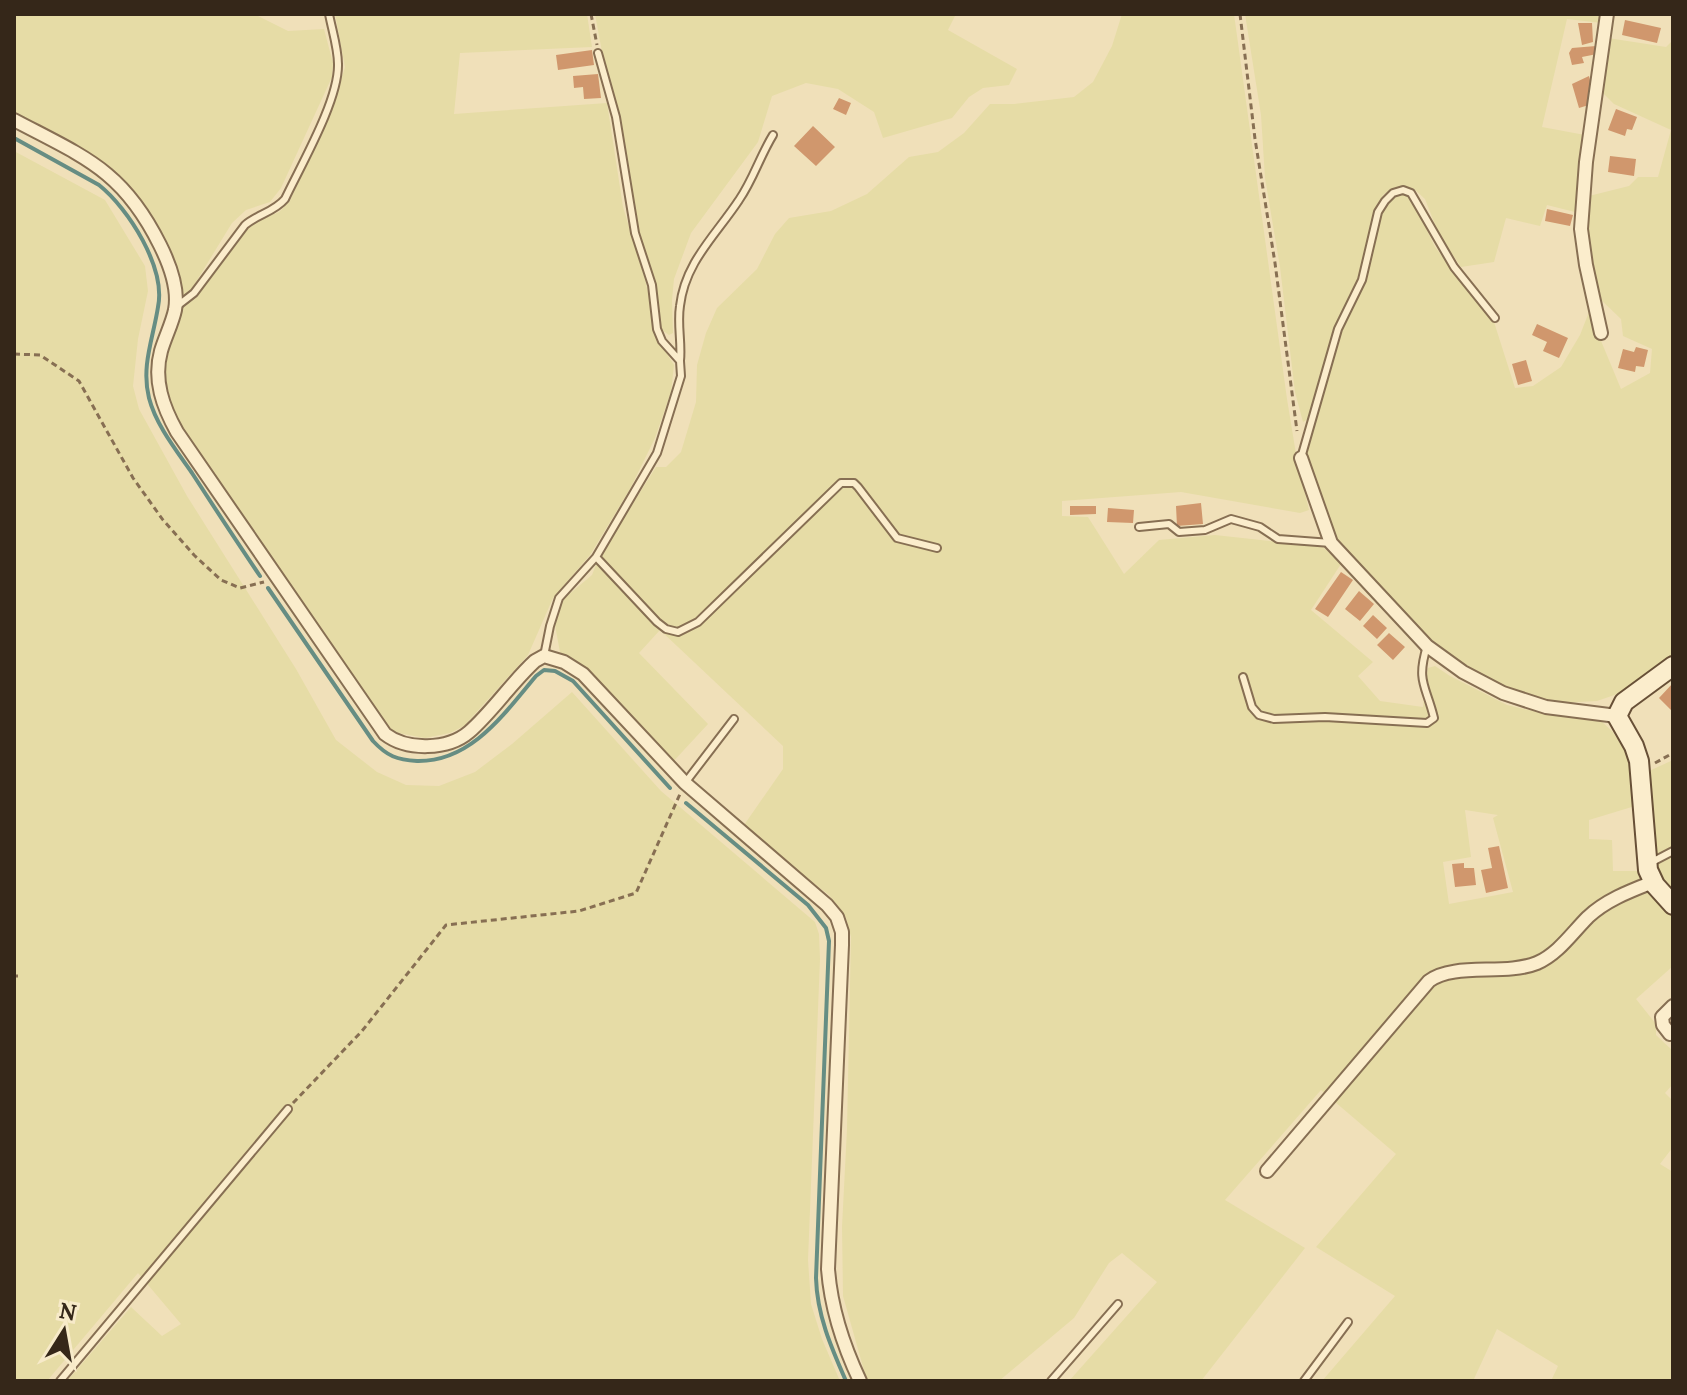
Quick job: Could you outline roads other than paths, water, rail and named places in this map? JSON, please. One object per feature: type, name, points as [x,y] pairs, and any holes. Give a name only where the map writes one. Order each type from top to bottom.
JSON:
[{"type":"street","points":[[1601,333],[1581,229],[1586,162],[1607,14]]},
{"type":"street","points":[[14,120],[94,163],[128,193],[147,220],[172,273],[176,307],[158,364],[161,401],[177,432],[380,729],[401,743],[428,746],[460,738],[527,668],[544,656],[564,662],[583,674],[685,783],[814,892],[837,917],[842,932],[828,1269],[833,1310],[860,1381]]},
{"type":"street","points":[[1301,458],[1331,543],[1427,646],[1463,672],[1503,693],[1546,707],[1617,716]]},
{"type":"street","points":[[1617,716],[1624,702],[1673,666]]},
{"type":"street","points":[[1617,716],[1634,746],[1643,780],[1650,874],[1673,905]]},
{"type":"street","points":[[1267,1171],[1439,973],[1496,970],[1537,963],[1556,950],[1590,915],[1650,874]]},
{"type":"street","points":[[1670,1034],[1663,1025],[1662,1017],[1673,1006]]},
{"type":"lane","points":[[176,307],[194,293],[245,225],[254,217],[278,208],[285,199],[330,103],[338,75],[329,14]]},
{"type":"lane","points":[[598,53],[616,117],[635,233],[652,285],[657,329],[662,341],[680,361]]},
{"type":"lane","points":[[544,656],[559,598],[596,557],[657,453],[681,376],[679,307],[686,281],[696,257],[749,184],[773,135]]},
{"type":"lane","points":[[1301,458],[1338,329],[1362,280],[1378,212],[1393,193],[1403,190],[1411,193],[1448,258],[1495,318]]},
{"type":"lane","points":[[596,557],[657,622],[666,629],[678,632],[698,622],[841,483],[854,483],[897,538],[937,548]]},
{"type":"lane","points":[[1139,527],[1169,524],[1179,532],[1205,530],[1231,519],[1260,527],[1278,539],[1331,543]]},
{"type":"lane","points":[[1243,677],[1252,707],[1259,715],[1266,717],[1427,723],[1434,718],[1421,678],[1427,646]]},
{"type":"lane","points":[[685,783],[734,719]]},
{"type":"lane","points":[[1650,874],[1673,851]]},
{"type":"lane","points":[[60,1381],[288,1109]]},
{"type":"lane","points":[[1051,1381],[1118,1304]]},
{"type":"lane","points":[[1304,1381],[1348,1322]]},
{"type":"waterway","points":[[14,138],[99,185],[122,209],[143,240],[159,292],[146,375],[152,408],[167,437],[260,576]]},
{"type":"waterway","points":[[268,588],[373,741],[393,756],[417,761],[436,759],[470,745],[499,720],[536,676],[544,670],[555,671],[573,681],[670,788]]},
{"type":"waterway","points":[[686,803],[808,905],[826,928],[829,941],[816,1278],[822,1318],[846,1381]]}]
